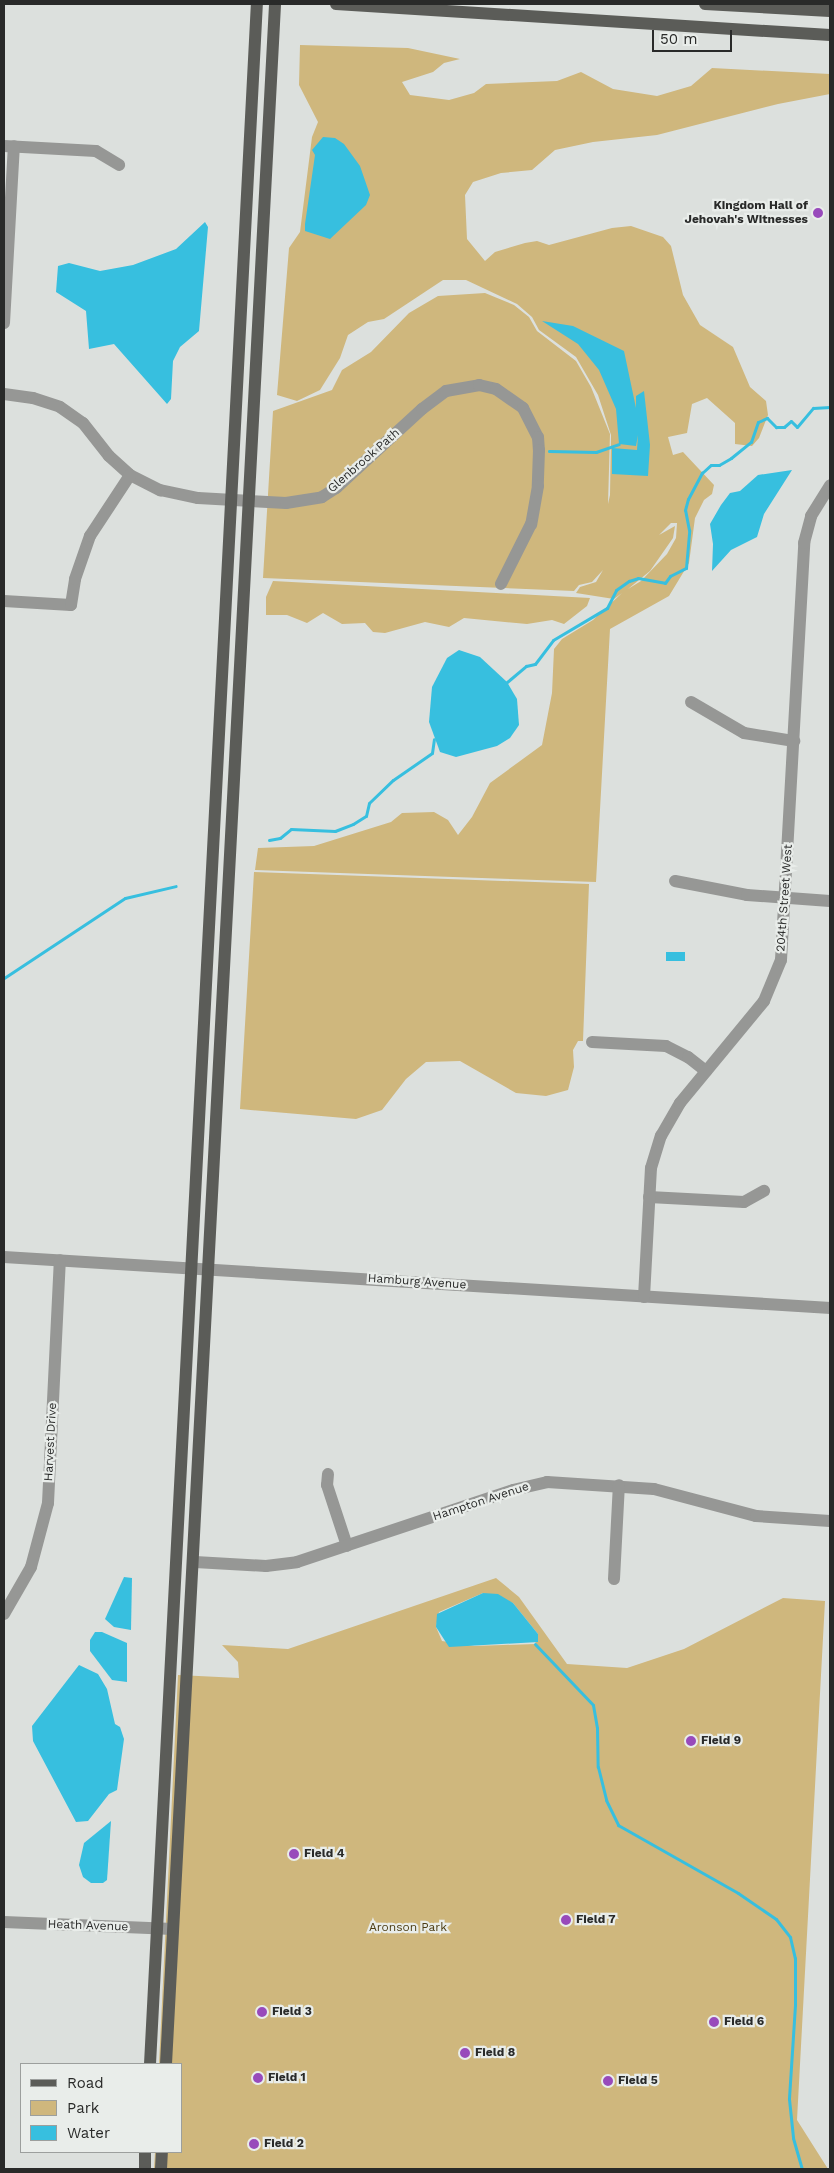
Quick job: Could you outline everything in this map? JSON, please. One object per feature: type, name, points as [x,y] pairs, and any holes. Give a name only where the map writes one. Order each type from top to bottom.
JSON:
[{"type":"main road","points":[[166,2063],[194,1562],[200,1268],[230,500],[257,4]]},
{"type":"main road","points":[[150,2063],[156,1929],[249,501],[275,4]]},
{"type":"main road","points":[[336,4],[830,35]]},
{"type":"main road","points":[[705,4],[830,11]]},
{"type":"main road","points":[[145,2153],[145,2169]]},
{"type":"main road","points":[[161,2169],[162,2153]]},
{"type":"street","points":[[4,323],[9,146],[96,151],[119,165]]},
{"type":"street","name":"Glenbrook Path","points":[[4,394],[47,401],[72,414],[130,475],[172,494],[230,500],[298,502],[322,497],[346,480],[422,409],[446,391],[479,386],[496,389],[523,408],[538,437],[539,450],[538,486],[531,524],[501,584]]},
{"type":"street","points":[[4,601],[71,604],[75,579],[90,536],[130,475]]},
{"type":"street","name":"204th Street West","points":[[644,1297],[649,1197],[654,1158],[664,1127],[706,1071],[759,1009],[774,981],[783,950],[804,549],[811,516],[830,485]]},
{"type":"street","points":[[691,702],[744,733],[794,741]]},
{"type":"street","points":[[675,881],[732,893],[830,901]]},
{"type":"street","points":[[592,1042],[666,1046],[688,1057],[706,1071]]},
{"type":"street","points":[[649,1197],[744,1202],[764,1191]]},
{"type":"street","name":"Hamburg Avenue","points":[[4,1257],[830,1308]]},
{"type":"street","name":"Harvest Drive","points":[[4,1614],[29,1571],[39,1544],[48,1503],[60,1260]]},
{"type":"street","points":[[328,1474],[327,1485],[347,1546]]},
{"type":"street","name":"Hampton Avenue","points":[[194,1562],[282,1565],[347,1546],[532,1484],[556,1482],[619,1485],[664,1491],[756,1516],[830,1521]]},
{"type":"street","points":[[614,1579],[619,1485]]},
{"type":"street","name":"Heath Avenue","points":[[4,1922],[173,1929]]},
{"type":"green space","points":[[300,45],[408,48],[460,59],[444,63],[433,72],[402,82],[410,95],[449,100],[474,93],[486,84],[557,81],[581,72],[613,89],[657,96],[691,86],[712,68],[830,74],[830,94],[778,104],[657,135],[593,142],[555,150],[532,170],[501,173],[473,182],[465,195],[467,239],[485,261],[495,252],[525,243],[537,241],[549,245],[612,228],[631,226],[663,237],[671,246],[683,295],[700,325],[733,347],[750,387],[766,401],[768,415],[759,438],[752,446],[735,444],[735,423],[707,398],[692,404],[687,433],[668,437],[673,455],[683,452],[714,485],[712,494],[704,500],[695,518],[689,563],[669,596],[610,629],[596,882],[255,870],[258,848],[314,846],[391,822],[402,813],[434,812],[448,820],[458,835],[472,817],[490,783],[542,745],[552,693],[554,649],[562,639],[593,620],[622,593],[614,599],[576,593],[580,587],[596,582],[603,570],[592,582],[579,585],[574,591],[263,578],[273,411],[332,390],[342,370],[371,352],[409,313],[438,296],[485,293],[514,305],[529,317],[537,331],[576,361],[591,387],[610,434],[608,504],[610,495],[611,435],[598,395],[576,357],[539,330],[532,317],[517,304],[466,280],[443,280],[384,319],[368,322],[348,335],[340,358],[320,390],[297,401],[277,395],[289,248],[300,232],[312,137],[318,122],[299,85]],"holes":[[[671,523],[677,523],[676,538],[667,554],[641,581],[628,589],[650,571],[673,538],[675,526],[659,535]]]},
{"type":"green space","points":[[273,581],[590,598],[587,606],[564,624],[552,620],[527,624],[464,618],[449,627],[425,622],[385,633],[373,632],[365,623],[342,624],[323,613],[307,623],[287,615],[266,615],[266,597]]},
{"type":"green space","points":[[254,872],[589,884],[583,1041],[578,1041],[573,1050],[574,1067],[568,1090],[546,1096],[516,1093],[460,1061],[426,1062],[406,1079],[382,1110],[356,1119],[240,1109]]},
{"type":"green space","name":"Aronson Park","points":[[496,1578],[519,1597],[567,1664],[627,1668],[684,1649],[783,1598],[825,1601],[797,2120],[828,2169],[154,2169],[155,2153],[182,2153],[182,2063],[159,2063],[178,1675],[239,1678],[238,1662],[222,1645],[288,1649]],"holes":[[[483,1593],[513,1603],[538,1634],[535,1644],[474,1646],[442,1641],[436,1627],[439,1612]]]},
{"type":"water","points":[[323,137],[335,138],[344,144],[360,166],[370,195],[366,205],[330,239],[305,231],[315,155],[312,150]]},
{"type":"water","points":[[205,222],[208,227],[199,331],[180,347],[173,361],[171,399],[167,404],[114,344],[89,349],[86,311],[56,292],[58,266],[69,263],[100,271],[133,265],[176,249]]},
{"type":"water","points":[[542,321],[573,326],[624,351],[636,408],[636,396],[644,391],[650,445],[648,476],[612,474],[612,448],[637,450],[638,435],[636,446],[619,444],[616,409],[599,370],[578,344]]},
{"type":"water","points":[[792,470],[764,514],[757,537],[731,550],[712,571],[713,544],[710,524],[730,493],[740,491],[758,475]]},
{"type":"water","points":[[459,650],[480,657],[507,682],[517,699],[519,725],[510,738],[497,746],[456,757],[440,752],[429,722],[432,687],[447,658]]},
{"type":"water","points":[[666,952],[685,952],[685,961],[666,961]]},
{"type":"water","points":[[124,1577],[132,1578],[131,1630],[114,1627],[105,1619]]},
{"type":"water","points":[[483,1593],[498,1594],[513,1603],[538,1634],[538,1642],[449,1647],[436,1627],[437,1614]]},
{"type":"water","points":[[95,1632],[102,1632],[127,1643],[127,1682],[112,1680],[90,1651],[90,1640]]},
{"type":"water","points":[[79,1665],[98,1674],[107,1689],[115,1724],[120,1727],[124,1739],[117,1790],[109,1794],[88,1821],[76,1822],[33,1741],[32,1726]]},
{"type":"water","points":[[111,1821],[107,1880],[103,1883],[91,1883],[83,1877],[79,1865],[84,1843]]},
{"type":"waterway","points":[[507,682],[526,666],[535,664],[553,640],[607,608],[616,590],[629,581],[638,578],[665,583],[670,576],[686,568],[689,530],[685,510],[688,499],[702,473],[711,465],[719,465],[731,458],[751,442],[758,422],[767,418],[776,427],[784,427],[791,421],[797,427],[813,408],[830,407]]},
{"type":"waterway","points":[[549,451],[596,452],[619,444]]},
{"type":"waterway","points":[[269,840],[280,838],[291,829],[335,831],[353,824],[366,816],[369,803],[393,780],[432,753],[434,739]]},
{"type":"waterway","points":[[4,978],[125,898],[176,886]]},
{"type":"waterway","points":[[535,1644],[593,1705],[597,1728],[598,1767],[606,1800],[618,1825],[738,1893],[776,1919],[790,1937],[795,1958],[795,2005],[789,2099],[793,2138],[802,2169]]},
{"type":"place","name":"Kingdom Hall of Jehovah's Witnesses","points":[[818,213]]},
{"type":"place","name":"Field 9","points":[[691,1741]]},
{"type":"place","name":"Field 4","points":[[294,1854]]},
{"type":"place","name":"Field 7","points":[[566,1920]]},
{"type":"place","name":"Field 3","points":[[262,2012]]},
{"type":"place","name":"Field 6","points":[[714,2022]]},
{"type":"place","name":"Field 8","points":[[465,2053]]},
{"type":"place","name":"Field 1","points":[[258,2078]]},
{"type":"place","name":"Field 5","points":[[608,2081]]},
{"type":"place","name":"Field 2","points":[[254,2144]]}]
